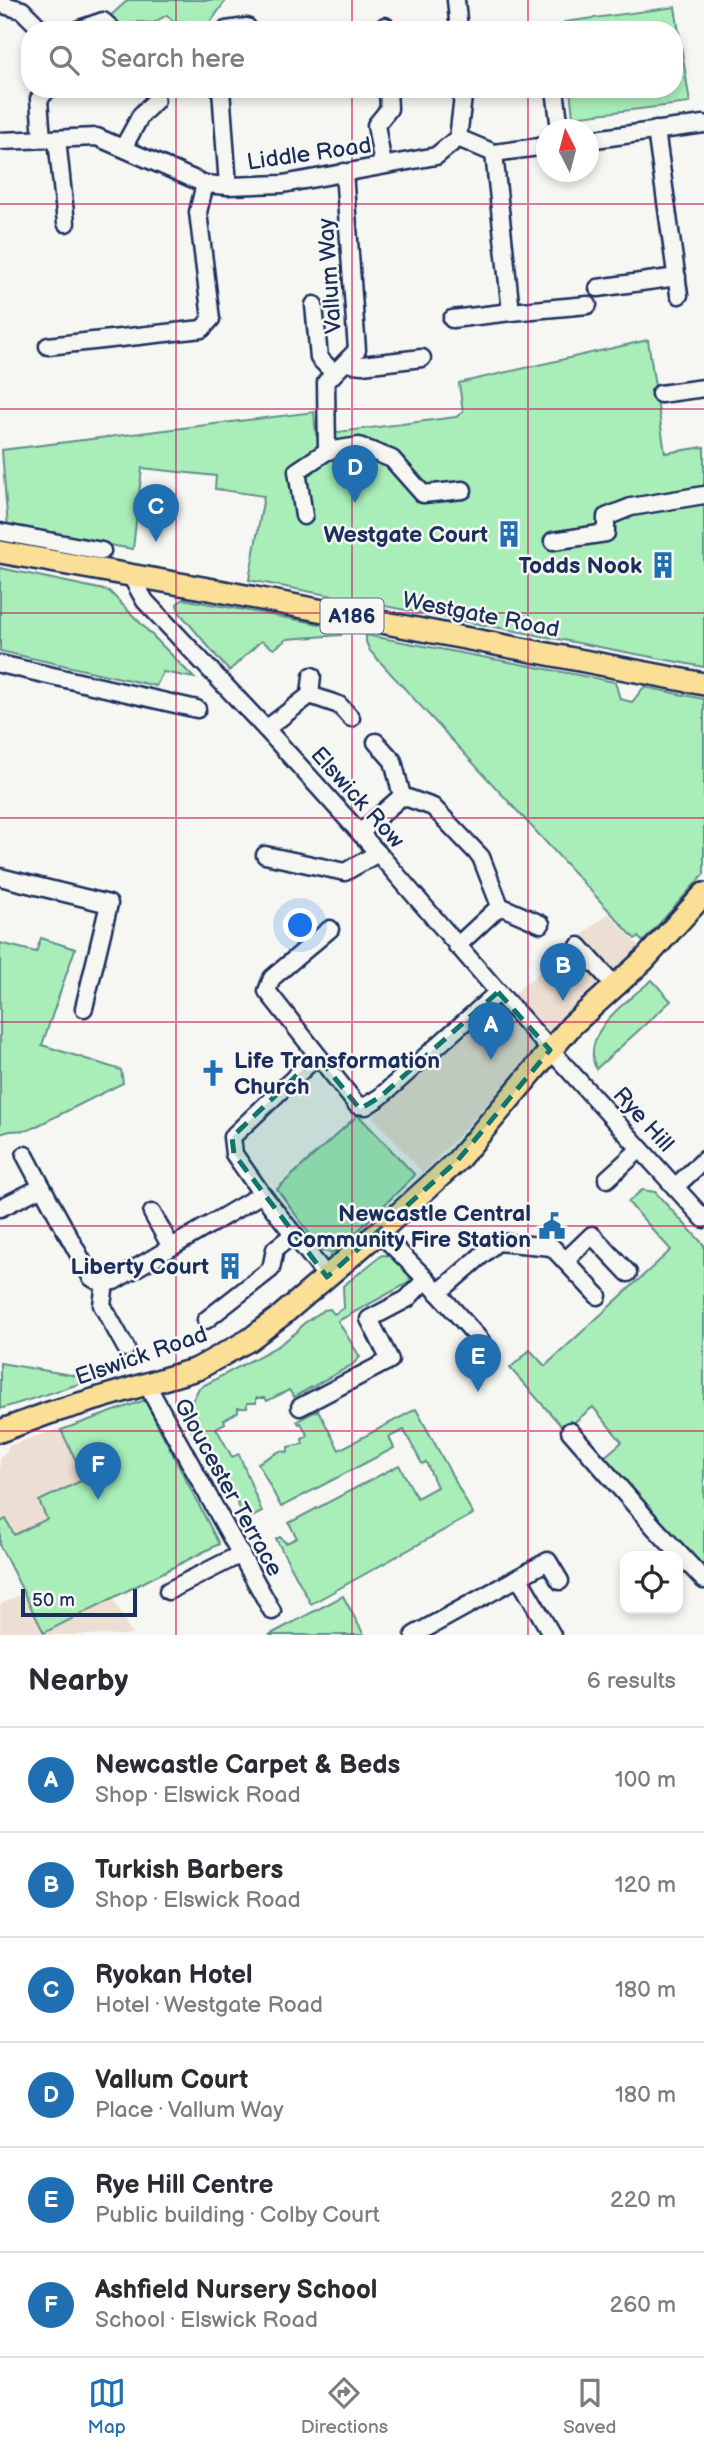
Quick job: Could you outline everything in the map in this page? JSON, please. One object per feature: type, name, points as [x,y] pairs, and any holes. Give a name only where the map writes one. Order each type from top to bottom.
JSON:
[{"type":"main road","name":"Westgate Road","points":[[0,552],[704,684]]},
{"type":"main road","name":"Elswick Road","points":[[0,1431],[49,1413],[197,1369],[249,1340],[327,1277],[458,1160],[530,1078],[572,1025],[644,960],[704,894]]},
{"type":"street","points":[[456,0],[458,21]]},
{"type":"street","points":[[0,4],[22,10],[33,21]]},
{"type":"street","points":[[39,98],[66,223]]},
{"type":"street","points":[[222,98],[228,186]]},
{"type":"street","points":[[383,165],[376,125],[389,109],[388,98]]},
{"type":"street","points":[[463,98],[458,138],[494,153],[536,147]]},
{"type":"street","points":[[556,98],[559,119]]},
{"type":"street","points":[[123,148],[141,115],[156,100]]},
{"type":"street","points":[[599,139],[704,124]]},
{"type":"street","points":[[656,130],[679,295]]},
{"type":"street","name":"Liddle Road","points":[[0,141],[97,137],[205,184],[228,186],[284,184],[436,156],[458,138]]},
{"type":"street","points":[[494,153],[511,312]]},
{"type":"street","name":"Vallum Way","points":[[327,451],[326,382],[356,350],[344,172]]},
{"type":"street","points":[[48,346],[202,329],[211,319],[198,212],[205,184]]},
{"type":"street","points":[[598,288],[677,277]]},
{"type":"street","points":[[452,319],[588,304]]},
{"type":"street","points":[[314,305],[319,358],[339,367],[422,358]]},
{"type":"street","points":[[660,394],[704,388]]},
{"type":"street","points":[[304,516],[297,471],[327,451],[359,446],[392,459],[423,494],[463,490]]},
{"type":"street","points":[[553,541],[606,533],[606,517],[631,507],[704,495]]},
{"type":"street","points":[[0,532],[102,551]]},
{"type":"street","name":"Elswick Row","points":[[131,576],[145,601],[360,833],[550,1050]]},
{"type":"street","points":[[0,664],[197,709]]},
{"type":"street","points":[[266,729],[310,695],[312,676]]},
{"type":"street","points":[[310,695],[339,705],[351,718]]},
{"type":"street","points":[[376,741],[393,761],[401,796]]},
{"type":"street","points":[[360,833],[401,796]]},
{"type":"street","points":[[401,796],[433,807],[481,858],[500,906],[541,924]]},
{"type":"street","points":[[265,855],[345,872],[378,853]]},
{"type":"street","points":[[0,877],[108,904],[84,1008]]},
{"type":"street","points":[[457,946],[500,906]]},
{"type":"street","points":[[330,929],[272,978],[267,991],[357,1105],[366,1106],[380,1097],[498,992]]},
{"type":"street","points":[[579,946],[615,986]]},
{"type":"street","name":"Rye Hill","points":[[550,1050],[704,1219]]},
{"type":"street","points":[[317,1056],[232,1137],[234,1154],[262,1195],[327,1277]]},
{"type":"street","points":[[607,1180],[640,1149]]},
{"type":"street","points":[[24,1155],[91,1277],[105,1283],[114,1281],[262,1195]]},
{"type":"street","points":[[675,1187],[704,1160]]},
{"type":"street","points":[[0,1208],[41,1187]]},
{"type":"street","points":[[152,1213],[171,1248]]},
{"type":"street","points":[[379,1232],[426,1279],[481,1341]]},
{"type":"street","points":[[206,1320],[271,1269],[275,1249],[294,1234]]},
{"type":"street","points":[[565,1261],[592,1235],[628,1273]]},
{"type":"street","points":[[438,1293],[497,1242],[551,1247],[598,1296]]},
{"type":"street","points":[[300,1407],[390,1360],[361,1322],[407,1299],[426,1279]]},
{"type":"street","points":[[105,1283],[102,1305],[126,1348]]},
{"type":"street","name":"Gloucester Terrace","points":[[147,1385],[272,1611]]},
{"type":"street","points":[[570,1431],[704,1580]]},
{"type":"street","points":[[168,1591],[241,1554]]},
{"type":"street","points":[[414,1635],[548,1561],[560,1581]]},
{"type":"street","points":[[520,1578],[552,1635]]},
{"type":"highlighted area","points":[[498,992],[550,1050],[458,1160],[327,1277],[234,1154],[232,1137],[317,1056],[360,1109],[380,1097]]},
{"type":"shaded area","points":[[608,913],[640,947],[529,1059],[423,1173],[372,1116]]},
{"type":"shaded area","points":[[145,1400],[219,1544],[113,1598],[132,1635],[0,1635],[0,1605],[23,1593],[0,1546],[0,1457],[7,1451],[8,1446]]},
{"type":"green space","points":[[128,0],[226,0],[211,21],[173,21],[167,15],[156,21],[112,21],[109,17]]},
{"type":"green space","points":[[675,7],[677,21],[571,21]]},
{"type":"green space","points":[[683,58],[690,103],[573,117],[571,98],[683,98]]},
{"type":"green space","points":[[648,340],[665,453],[704,447],[704,667],[249,580],[264,496],[215,489],[216,476],[142,468],[133,549],[8,528],[2,450],[314,412],[316,435],[456,417],[463,412],[459,383]]},
{"type":"green space","points":[[0,568],[109,591],[194,678],[163,672],[156,686],[0,651]]},
{"type":"green space","points":[[183,599],[342,628],[341,635],[287,639],[274,649],[261,641],[229,671],[180,613],[177,604]]},
{"type":"green space","points":[[366,635],[615,682],[620,699],[632,702],[644,687],[704,699],[704,874],[643,942],[638,937],[635,939],[370,651]]},
{"type":"green space","points":[[41,938],[75,949],[42,1045],[121,1070],[123,1083],[29,1130],[0,1134],[0,943],[36,952]]},
{"type":"green space","points":[[652,980],[671,1001],[596,1069],[594,1042],[600,1030],[619,1008]]},
{"type":"green space","points":[[358,1115],[415,1175],[337,1251],[330,1253],[321,1250],[277,1189]]},
{"type":"green space","points":[[642,1190],[655,1192],[704,1245],[704,1571],[603,1458],[622,1442],[593,1407],[565,1430],[510,1368],[530,1350],[545,1366],[671,1250],[628,1202]]},
{"type":"green space","points":[[382,1255],[393,1256],[409,1273],[410,1282],[338,1321],[360,1357],[352,1365],[294,1397],[289,1390],[267,1401],[265,1398],[256,1398],[256,1403],[247,1403],[247,1408],[238,1408],[238,1412],[216,1428],[232,1457],[239,1454],[262,1512],[246,1520],[226,1482],[219,1480],[184,1417],[199,1388],[278,1346],[324,1310],[330,1309],[334,1314],[344,1308],[343,1286]]},
{"type":"green space","points":[[0,1363],[95,1379],[0,1409]]},
{"type":"green space","points":[[145,1400],[219,1544],[44,1633],[0,1546],[0,1522],[6,1519],[14,1535],[47,1519],[39,1501],[85,1479],[61,1430]]},
{"type":"green space","points":[[416,1409],[473,1514],[311,1604],[276,1539],[280,1537],[286,1543],[297,1538],[289,1523],[399,1465],[417,1498],[437,1487],[426,1462],[422,1464],[404,1430],[389,1437],[394,1448],[281,1507],[258,1463],[280,1451],[288,1452],[288,1447],[303,1444],[302,1439],[308,1436],[297,1421],[318,1410],[339,1450]]},
{"type":"green space","points":[[343,1596],[364,1635],[269,1635]]},
{"type":"place","name":"Vallum Court","points":[[355,503]]},
{"type":"place","name":"Westgate Court","points":[[509,534]]},
{"type":"place","name":"Ryokan Hotel","points":[[156,542]]},
{"type":"place","name":"Todds Nook","points":[[663,565]]},
{"type":"place","name":"Turkish Barbers","points":[[563,1001]]},
{"type":"place","name":"Newcastle Carpet & Beds","points":[[491,1060]]},
{"type":"place","name":"Life Transformation Church","points":[[213,1073]]},
{"type":"place","name":"Newcastle Central Community Fire Station","points":[[552,1226]]},
{"type":"place","name":"Liberty Court","points":[[230,1266]]},
{"type":"place","name":"Rye Hill Centre","points":[[478,1392]]},
{"type":"place","name":"Ashfield Nursery School","points":[[98,1500]]}]
